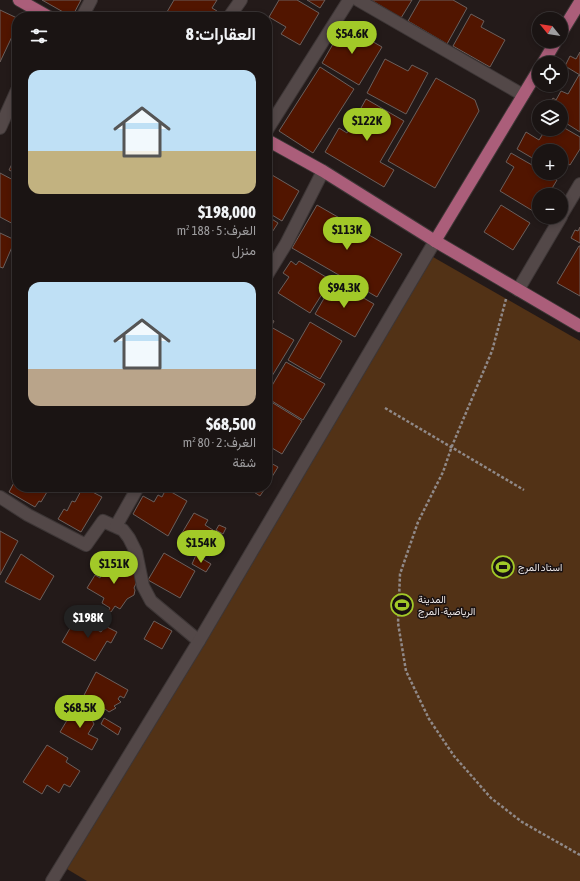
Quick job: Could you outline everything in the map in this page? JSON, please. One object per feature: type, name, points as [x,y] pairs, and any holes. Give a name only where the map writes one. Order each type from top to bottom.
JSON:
[{"type":"main road","points":[[19,0],[40,12]]},
{"type":"main road","points":[[568,22],[580,2]]},
{"type":"main road","points":[[435,241],[532,80]]},
{"type":"main road","points":[[272,143],[323,171],[435,241],[580,326]]},
{"type":"street","points":[[85,12],[91,0]]},
{"type":"street","points":[[233,12],[241,0]]},
{"type":"street","points":[[272,122],[349,0]]},
{"type":"street","points":[[358,0],[523,95]]},
{"type":"street","points":[[0,128],[12,101]]},
{"type":"street","points":[[272,267],[286,244],[323,171]]},
{"type":"street","points":[[568,205],[580,184]]},
{"type":"street","points":[[514,288],[556,224]]},
{"type":"street","points":[[52,881],[199,640],[435,241]]},
{"type":"street","points":[[116,526],[135,492]]},
{"type":"street","points":[[0,497],[28,515],[86,545],[103,521],[123,530],[136,552],[143,586],[151,601],[199,640]]},
{"type":"path","points":[[514,288],[505,301],[492,351],[452,446],[443,472],[418,522],[400,574],[398,624],[406,672],[429,719],[454,756],[491,798],[522,822],[580,855]]},
{"type":"path","points":[[385,408],[452,446],[524,490]]},
{"type":"shaded area","name":"المدينة الرياضية- المرج","points":[[433,257],[580,341],[580,881],[87,881],[67,869]]},
{"type":"building","points":[[42,0],[81,0],[75,12],[63,12]]},
{"type":"building","points":[[174,0],[217,0],[212,8],[216,12],[167,12]]},
{"type":"building","points":[[279,0],[297,0],[319,13],[300,45],[281,34],[286,27],[272,19],[272,12]]},
{"type":"building","points":[[307,0],[325,0],[320,8]]},
{"type":"building","points":[[371,0],[412,0],[401,18]]},
{"type":"building","points":[[420,0],[453,0],[467,8],[447,44],[408,21]]},
{"type":"building","points":[[0,10],[12,16],[12,37],[0,62]]},
{"type":"building","points":[[471,14],[484,21],[481,27],[505,40],[490,67],[453,46]]},
{"type":"building","points":[[344,25],[382,47],[359,85],[322,63]]},
{"type":"building","points":[[580,52],[580,75],[568,68],[568,60],[570,56],[576,59]]},
{"type":"building","points":[[385,59],[408,71],[412,65],[428,73],[406,114],[367,93]]},
{"type":"building","points":[[320,67],[354,89],[313,153],[279,131]]},
{"type":"building","points":[[579,75],[580,132],[568,124],[568,100],[556,100],[560,92],[568,94]]},
{"type":"building","points":[[436,78],[475,100],[479,111],[435,188],[388,161]]},
{"type":"building","points":[[366,99],[404,121],[380,162],[394,170],[384,187],[325,152],[339,128],[347,133]]},
{"type":"building","points":[[568,130],[580,137],[580,149],[570,165],[568,164],[568,144],[532,144],[532,158],[517,149],[526,132],[539,140],[542,136],[568,136]]},
{"type":"building","points":[[511,153],[532,165],[532,180],[557,180],[552,188],[532,188],[532,210],[500,191],[514,167],[506,162]]},
{"type":"building","points":[[12,164],[12,172],[9,170]]},
{"type":"building","points":[[0,173],[12,179],[12,223],[0,217]]},
{"type":"building","points":[[272,175],[299,191],[282,221],[272,215]]},
{"type":"building","points":[[317,205],[402,254],[377,297],[292,248]]},
{"type":"building","points":[[501,205],[530,223],[513,250],[484,232]]},
{"type":"building","points":[[272,219],[278,223],[272,232]]},
{"type":"building","points":[[580,227],[580,243],[571,238],[575,230],[578,231]]},
{"type":"building","points":[[0,233],[12,239],[12,247],[3,268],[0,267]]},
{"type":"building","points":[[580,246],[580,296],[557,283]]},
{"type":"building","points":[[291,261],[296,265],[299,261],[331,280],[310,313],[278,293],[289,277],[283,273]]},
{"type":"building","points":[[334,281],[374,304],[355,337],[315,314]]},
{"type":"building","points":[[310,322],[342,341],[320,379],[288,360]]},
{"type":"building","points":[[272,328],[294,340],[272,376]]},
{"type":"building","points":[[286,362],[325,384],[303,420],[272,401],[272,386]]},
{"type":"building","points":[[272,402],[302,421],[282,454],[272,448]]},
{"type":"building","points":[[272,464],[278,467],[272,477]]},
{"type":"building","points":[[12,486],[12,492],[47,492],[41,502],[39,501],[35,507],[9,492]]},
{"type":"building","points":[[80,492],[92,492],[102,497],[81,532],[58,519],[64,509],[67,511],[72,501],[75,502]]},
{"type":"building","points":[[164,492],[171,492],[187,501],[168,536],[133,514],[143,496],[154,502],[158,495],[162,497]]},
{"type":"building","points":[[254,492],[263,492],[260,496]]},
{"type":"building","points":[[194,513],[208,520],[205,525],[213,530],[211,533],[219,538],[210,556],[179,538]]},
{"type":"building","points":[[219,525],[226,528],[223,534],[216,530]]},
{"type":"building","points":[[0,531],[18,541],[0,575]]},
{"type":"building","points":[[164,553],[195,571],[180,598],[148,580]]},
{"type":"building","points":[[21,554],[54,576],[40,600],[5,582]]},
{"type":"building","points":[[196,555],[211,564],[206,572],[192,564]]},
{"type":"building","points":[[117,563],[139,576],[134,588],[134,595],[127,599],[120,609],[115,606],[111,612],[108,611],[110,608],[102,603],[104,598],[87,588],[95,575],[100,578],[101,575],[96,573],[102,564],[112,570]]},
{"type":"building","points":[[76,618],[101,632],[105,626],[117,632],[111,643],[107,641],[95,661],[62,642]]},
{"type":"building","points":[[154,621],[172,631],[162,649],[144,639]]},
{"type":"building","points":[[96,672],[128,690],[124,698],[120,696],[118,699],[121,702],[114,706],[116,708],[109,712],[105,709],[102,713],[81,701]]},
{"type":"building","points":[[81,709],[89,714],[94,724],[88,734],[98,739],[92,750],[60,732],[72,712]]},
{"type":"building","points":[[104,718],[121,728],[118,735],[101,724]]},
{"type":"building","points":[[47,745],[68,758],[66,762],[80,771],[70,787],[64,784],[59,793],[47,785],[42,794],[23,782]]},
{"type":"place","name":"استاد المرج","points":[[503,567]]},
{"type":"place","name":"المدينة الرياضية- المرج","points":[[402,605]]}]
